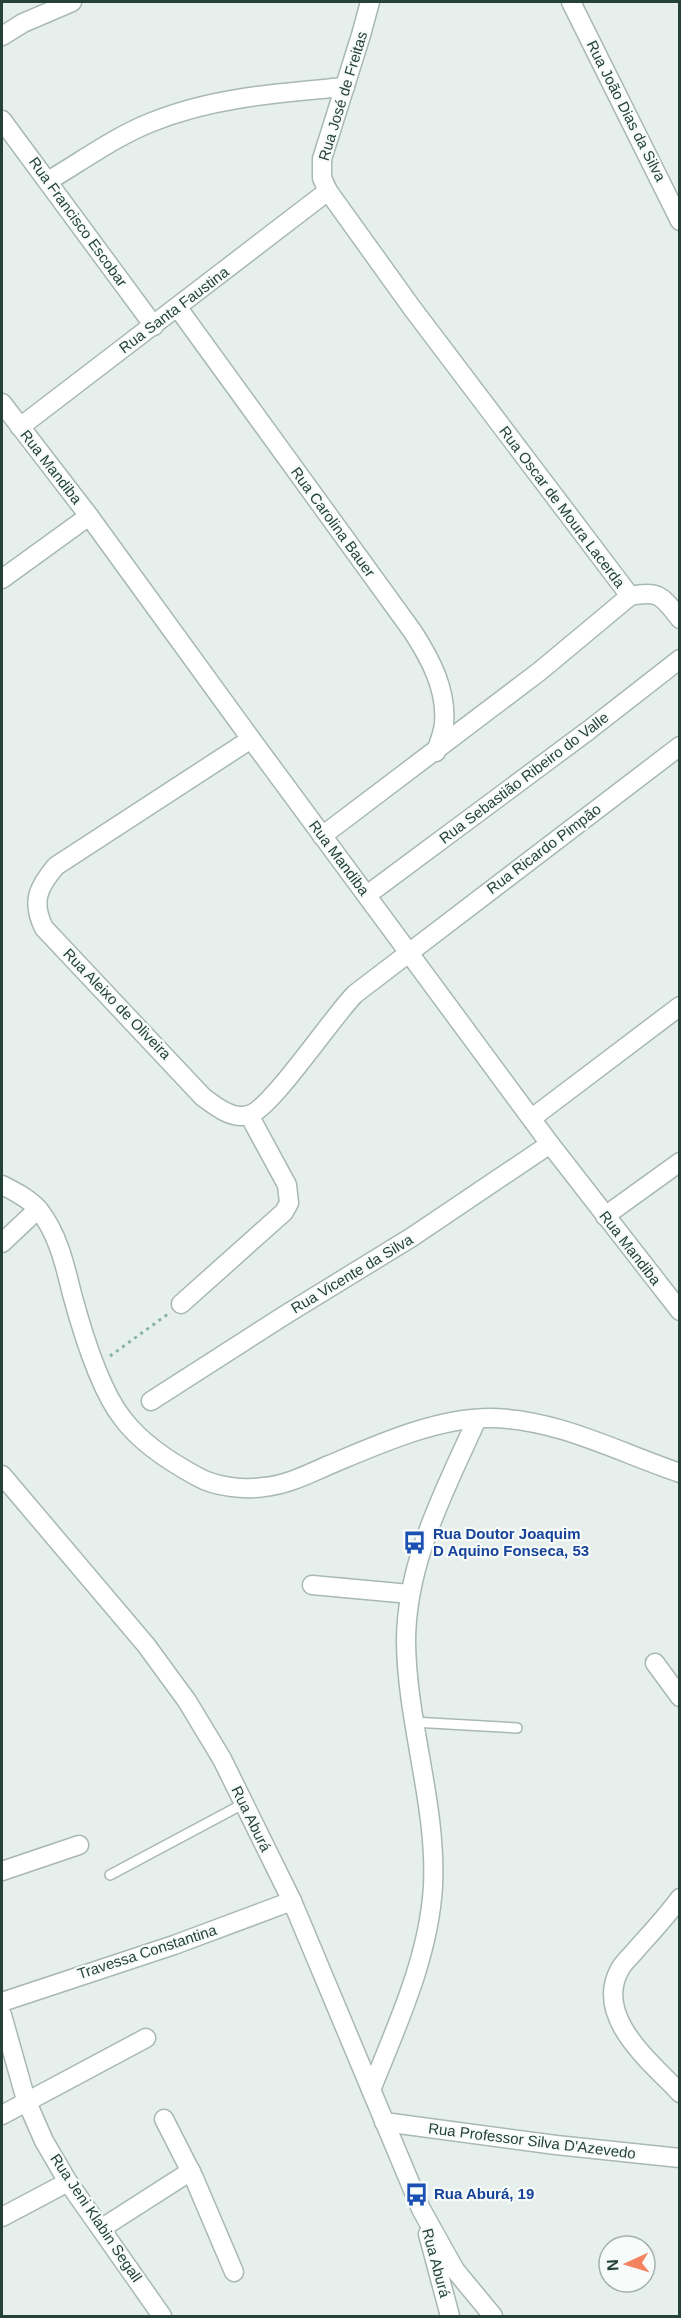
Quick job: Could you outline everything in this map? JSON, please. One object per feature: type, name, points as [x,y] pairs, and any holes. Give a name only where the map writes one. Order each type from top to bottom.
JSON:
[{"type":"street","points":[[2,36],[23,23],[72,2]]},
{"type":"street","name":"Rua José de Freitas","points":[[328,191],[322,178],[322,159],[370,2]]},
{"type":"street","name":"Rua João Dias da Silva","points":[[571,2],[680,221]]},
{"type":"street","points":[[48,181],[150,122],[174,114],[207,104],[253,96],[345,87]]},
{"type":"street","name":"Rua Francisco Escobar","points":[[2,120],[154,326]]},
{"type":"street","name":"Rua Santa Faustina","points":[[20,427],[328,191]]},
{"type":"street","name":"Rua Oscar de Moura Lacerda","points":[[322,836],[436,752],[540,671],[630,596],[412,308],[328,191]]},
{"type":"street","name":"Rua Carolina Bauer","points":[[178,308],[432,661],[440,684],[444,725],[436,752]]},
{"type":"street","name":"Rua Mandiba","points":[[2,403],[89,516],[550,1144],[680,1311]]},
{"type":"street","points":[[2,579],[89,516]]},
{"type":"street","points":[[630,596],[651,593],[660,595],[680,619]]},
{"type":"street","name":"Rua Sebastião Ribeiro do Valle","points":[[367,895],[589,730],[680,659]]},
{"type":"street","name":"Rua Aleixo de Oliveira","points":[[249,1115],[230,1114],[203,1097],[44,928],[38,916],[37,900],[42,882],[56,866],[251,739]]},
{"type":"street","name":"Rua Ricardo Pimpão","points":[[408,952],[680,746]]},
{"type":"street","points":[[181,1304],[284,1212],[289,1203],[287,1185],[249,1115],[262,1107],[281,1087],[344,1005],[408,952]]},
{"type":"street","points":[[532,1118],[680,1006]]},
{"type":"street","name":"Rua Vicente da Silva","points":[[151,1401],[412,1237],[550,1144]]},
{"type":"street","points":[[605,1216],[680,1162]]},
{"type":"street","points":[[2,1185],[38,1209],[52,1232],[61,1253],[81,1327],[104,1386],[122,1418],[144,1441],[201,1479],[242,1488],[265,1487],[296,1479],[407,1434],[477,1419],[523,1421],[571,1433],[680,1473]]},
{"type":"street","points":[[2,1243],[38,1209]]},
{"type":"street","points":[[371,2090],[420,1958],[432,1895],[432,1852],[413,1722],[406,1644],[410,1593],[428,1528],[477,1419]]},
{"type":"street","name":"Rua Aburá","points":[[2,1475],[146,1645],[188,1701],[222,1759],[292,1901],[421,2210],[455,2270],[493,2316]]},
{"type":"street","points":[[312,1585],[410,1593]]},
{"type":"street","points":[[656,1663],[680,1697]]},
{"type":"street","points":[[2,1871],[79,1845]]},
{"type":"street","points":[[680,1898],[620,1969],[614,1988],[615,2008],[620,2026],[628,2038],[680,2093]]},
{"type":"street","name":"Travessa Constantina","points":[[2,2002],[185,1941],[292,1901]]},
{"type":"street","name":"Rua Jeni Klabin Segall","points":[[2,2015],[26,2100],[44,2141],[68,2182],[162,2316]]},
{"type":"street","points":[[2,2115],[26,2100],[146,2038]]},
{"type":"street","points":[[164,2119],[191,2171],[234,2272]]},
{"type":"street","name":"Rua Professor Silva D'Azevedo","points":[[384,2122],[556,2145],[680,2158]]},
{"type":"street","points":[[102,2228],[191,2171]]},
{"type":"street","points":[[2,2217],[68,2182]]},
{"type":"street","name":"Rua Aburá","points":[[421,2210],[450,2316]]},
{"type":"lane","points":[[413,1722],[517,1728]]},
{"type":"lane","points":[[110,1875],[243,1804]]},
{"type":"path","points":[[96,1366],[181,1304]]},
{"type":"place","name":"Rua Doutor Joaquim D Aquino Fonseca, 53","points":[[415,1543]]},
{"type":"place","name":"Rua Aburá, 19","points":[[416,2194]]}]
